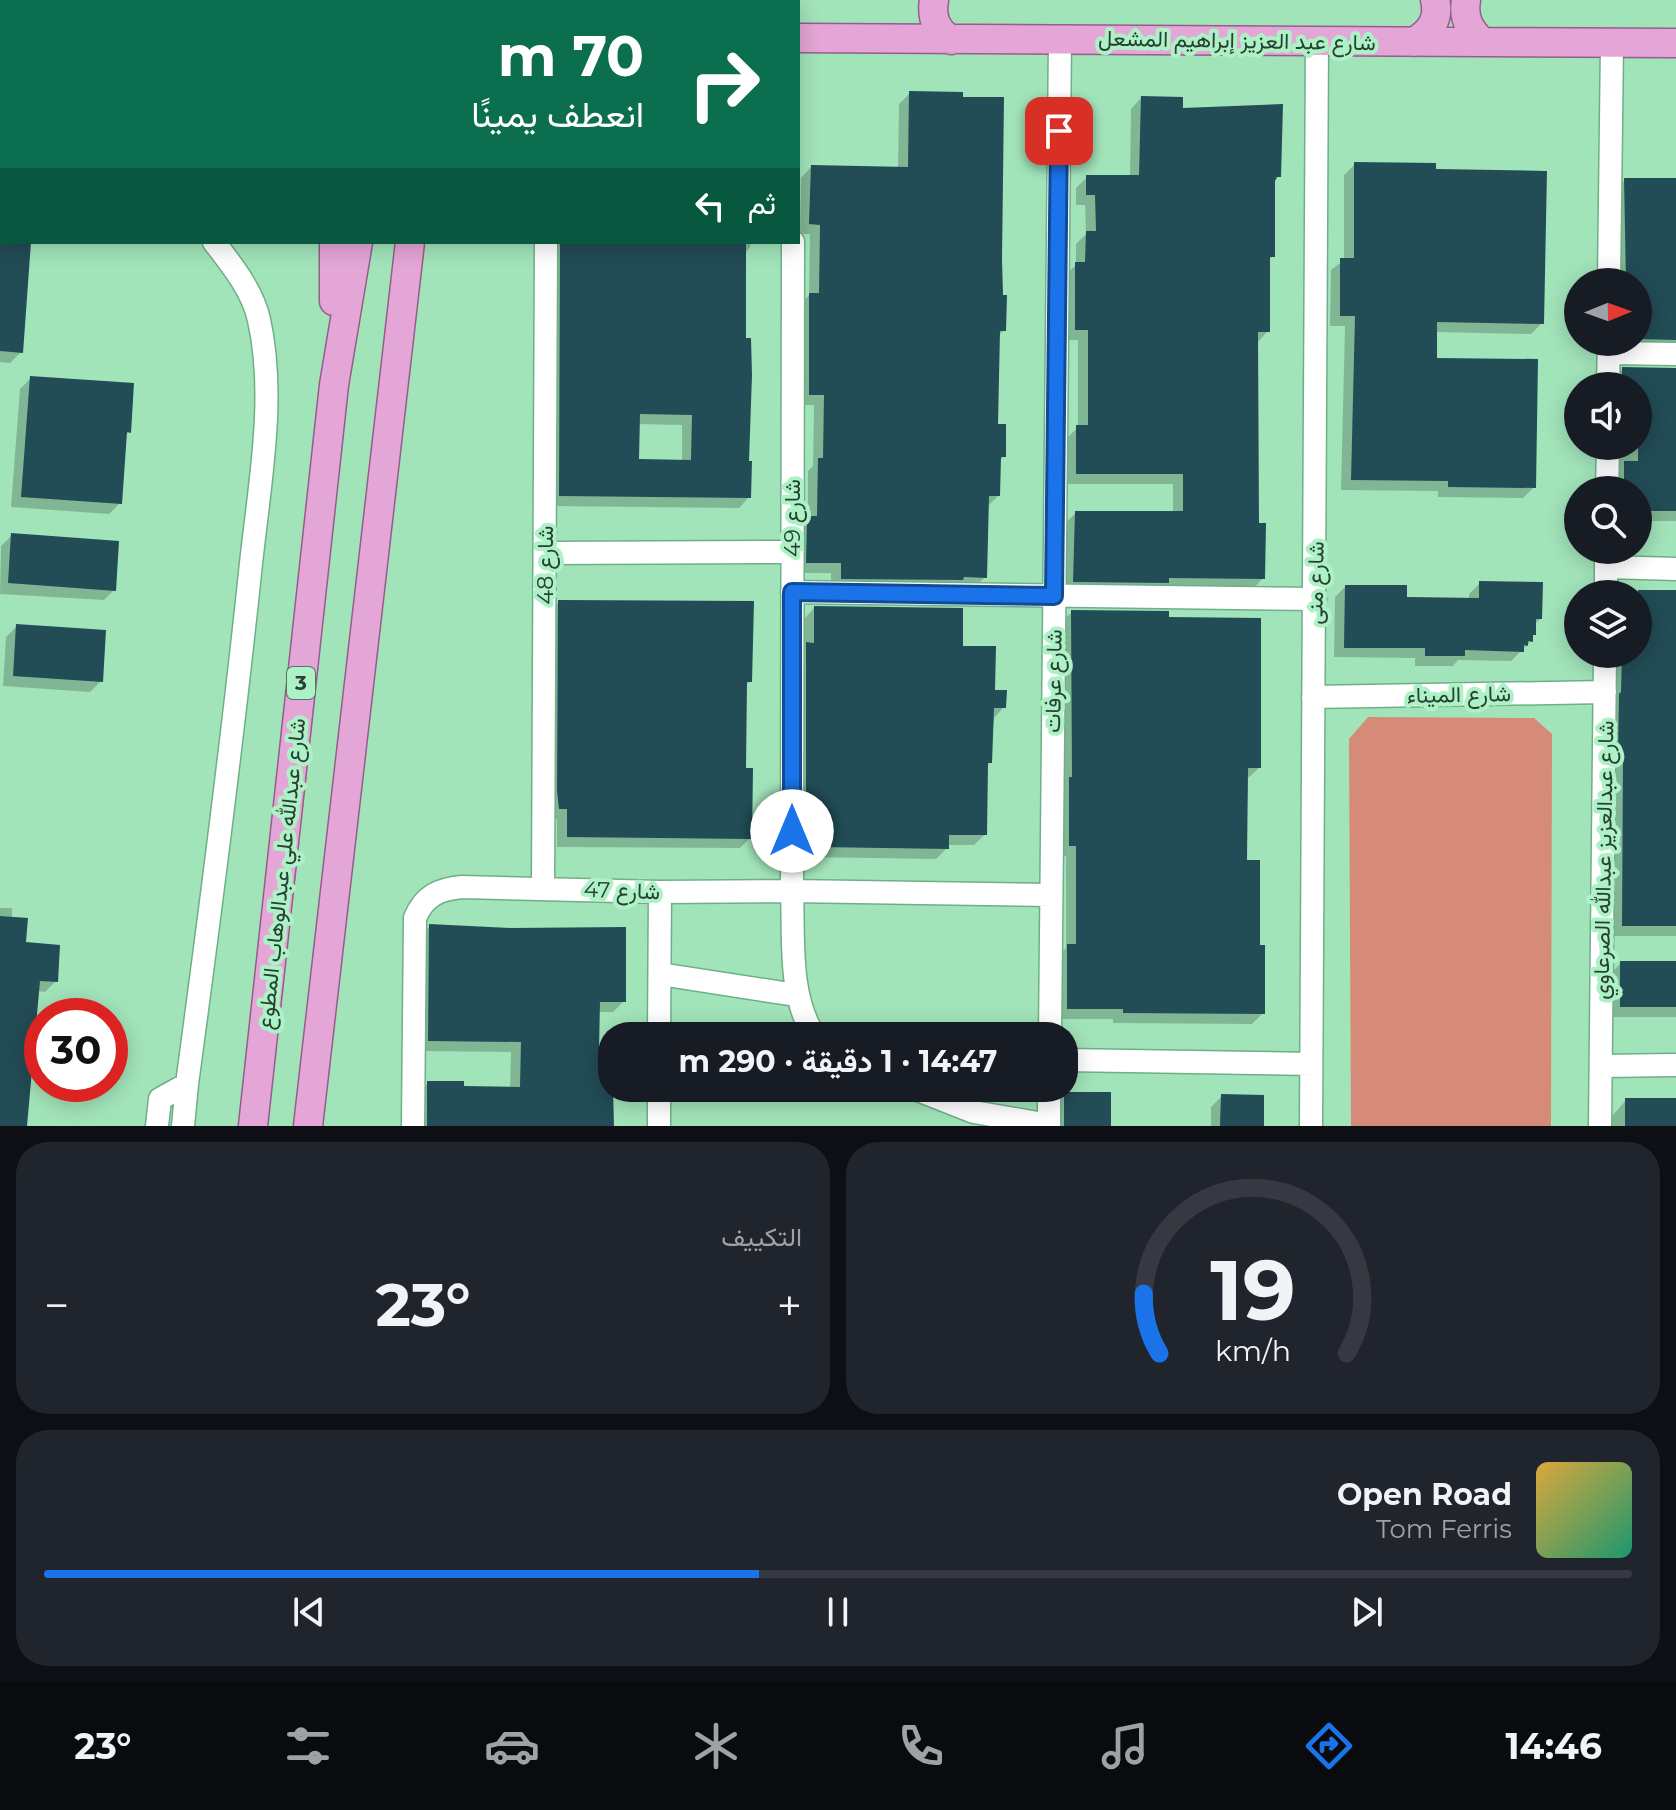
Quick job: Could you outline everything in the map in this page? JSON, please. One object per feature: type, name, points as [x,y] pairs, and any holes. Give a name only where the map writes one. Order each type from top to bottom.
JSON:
[{"type":"main road","points":[[934,0],[932,11],[935,23],[951,40]]},
{"type":"main road","points":[[1414,42],[1426,35],[1435,23],[1435,0]]},
{"type":"main road","points":[[1466,0],[1467,22],[1482,42]]},
{"type":"main road","name":"شارع عبد العزيز إبراهيم المشعل","points":[[800,38],[1676,43]]},
{"type":"main road","points":[[334,244],[334,385]]},
{"type":"main road","name":"شارع عبدالله علي عبدالوهاب المطوع","points":[[253,1126],[334,385],[358,244]]},
{"type":"main road","points":[[308,1126],[410,244]]},
{"type":"street","name":"شارع عرفات","points":[[1050,1022],[1060,39]]},
{"type":"street","name":"شارع منى","points":[[1311,1126],[1317,41]]},
{"type":"street","points":[[1609,268],[1612,43]]},
{"type":"street","points":[[183,1126],[231,755],[262,456],[267,373],[259,316],[236,271],[216,244]]},
{"type":"street","name":"شارع 48","points":[[543,888],[546,244]]},
{"type":"street","name":"شارع 49","points":[[793,244],[792,891],[796,995]]},
{"type":"street","points":[[1652,351],[1676,354]]},
{"type":"street","points":[[545,553],[792,552]]},
{"type":"street","points":[[1641,564],[1676,569]]},
{"type":"street","points":[[792,592],[1315,599]]},
{"type":"street","name":"شارع عبدالعزيز عبدالله الصرعاوي","points":[[1600,1126],[1605,668]]},
{"type":"street","name":"شارع الميناء","points":[[1313,697],[1605,692]]},
{"type":"street","name":"شارع 47","points":[[413,1126],[415,918],[421,903],[435,893],[450,888],[543,888],[1051,895]]},
{"type":"street","points":[[659,1022],[660,892]]},
{"type":"street","points":[[660,974],[796,995],[805,1022]]},
{"type":"street","points":[[1078,1060],[1311,1064]]},
{"type":"street","points":[[1601,1066],[1676,1065]]},
{"type":"street","points":[[157,1126],[160,1099],[187,1084]]},
{"type":"street","points":[[659,1102],[659,1126]]},
{"type":"street","points":[[949,1102],[974,1112],[1049,1125],[1049,1102]]},
{"type":"shaded area","points":[[1368,717],[1534,718],[1552,734],[1551,1126],[1351,1126],[1349,739]]},
{"type":"building","points":[[909,91],[963,92],[963,97],[1004,97],[1002,260],[1003,295],[1007,295],[1006,331],[1000,331],[998,424],[1006,424],[1006,457],[1001,457],[1000,496],[989,496],[987,578],[841,579],[841,563],[806,563],[807,516],[817,516],[818,458],[823,458],[824,395],[809,395],[809,293],[819,293],[820,225],[809,224],[811,165],[908,167]]},
{"type":"building","points":[[1141,96],[1183,97],[1183,108],[1283,104],[1281,177],[1275,181],[1275,257],[1270,257],[1270,332],[1258,332],[1259,523],[1266,523],[1265,579],[1169,578],[1169,583],[1073,582],[1075,511],[1183,511],[1183,474],[1076,474],[1076,425],[1088,425],[1088,330],[1075,330],[1075,262],[1085,262],[1086,231],[1096,231],[1095,195],[1086,195],[1086,175],[1139,175]]},
{"type":"building","points":[[1354,162],[1436,163],[1436,169],[1547,171],[1544,324],[1437,322],[1437,358],[1538,359],[1536,488],[1448,487],[1448,481],[1351,480],[1355,316],[1340,316],[1340,258],[1354,258]]},
{"type":"building","points":[[1624,178],[1676,178],[1676,340],[1652,339],[1652,268],[1626,268]]},
{"type":"building","points":[[0,244],[31,244],[23,353],[0,351]]},
{"type":"building","points":[[560,244],[746,244],[746,338],[751,338],[752,375],[751,498],[559,496]],"holes":[[[640,414],[692,415],[691,460],[639,459]]]},
{"type":"building","points":[[1622,367],[1676,368],[1676,511],[1652,511],[1652,476],[1624,476],[1624,461],[1652,460],[1652,372],[1622,372]]},
{"type":"building","points":[[30,376],[134,383],[122,504],[21,497]]},
{"type":"building","points":[[11,533],[119,541],[116,591],[8,583]]},
{"type":"building","points":[[1479,581],[1543,582],[1542,619],[1536,619],[1536,635],[1533,635],[1533,642],[1528,641],[1528,646],[1524,645],[1524,652],[1465,650],[1465,656],[1425,656],[1425,648],[1344,648],[1345,585],[1407,585],[1407,597],[1479,598]]},
{"type":"building","points":[[1652,590],[1676,590],[1676,926],[1622,926],[1623,753],[1618,753],[1622,668],[1652,668]]},
{"type":"building","points":[[558,600],[754,601],[752,682],[747,682],[746,768],[753,768],[752,839],[567,837],[567,809],[559,809],[557,791]]},
{"type":"building","points":[[814,606],[963,608],[963,646],[996,646],[995,690],[1007,690],[1006,708],[994,708],[992,763],[988,763],[987,835],[949,835],[949,849],[819,847],[812,845],[812,840],[806,841],[806,642],[814,643]]},
{"type":"building","points":[[1071,610],[1169,611],[1169,617],[1261,618],[1261,768],[1248,768],[1247,860],[1260,860],[1260,945],[1265,945],[1265,1014],[1123,1013],[1123,1009],[1067,1009],[1067,944],[1076,944],[1076,846],[1069,846],[1069,777],[1072,777]]},
{"type":"building","points":[[16,624],[106,630],[103,682],[13,676]]},
{"type":"building","points":[[0,916],[28,918],[26,942],[60,945],[58,982],[40,981],[38,998],[24,998],[24,1102],[29,1102],[27,1126],[0,1126]]},
{"type":"building","points":[[429,924],[511,928],[626,927],[626,1002],[600,1002],[598,1022],[598,1102],[613,1102],[614,1126],[427,1126],[427,1081],[464,1081],[464,1086],[520,1087],[521,1042],[428,1041]]},
{"type":"building","points":[[1620,961],[1676,961],[1676,1007],[1620,1007]]},
{"type":"building","points":[[1078,1092],[1111,1092],[1111,1126],[1064,1126],[1064,1102],[1078,1102]]},
{"type":"building","points":[[1221,1094],[1264,1095],[1264,1126],[1220,1126]]},
{"type":"building","points":[[1625,1098],[1676,1098],[1676,1126],[1625,1126]]},
{"type":"route","points":[[792,831],[792,592],[1054,596],[1059,131]]}]
